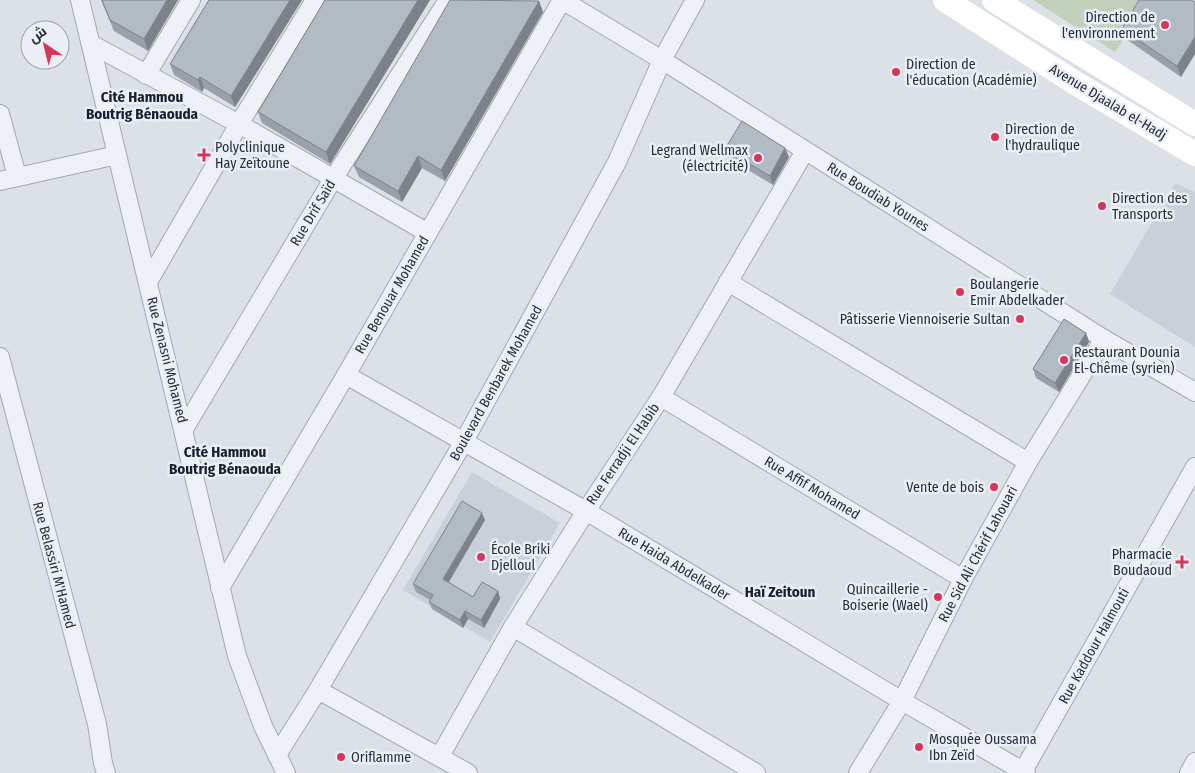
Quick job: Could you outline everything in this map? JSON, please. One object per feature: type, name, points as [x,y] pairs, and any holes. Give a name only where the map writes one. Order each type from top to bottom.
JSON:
[{"type":"main road","name":"Avenue Djaalab el-Hadj","points":[[945,0],[1077,84],[1195,154]]},
{"type":"main road","name":"Avenue Djaalab el-Hadj","points":[[994,0],[1195,124]]},
{"type":"street","name":"Rue Zenasni Mohamed","points":[[80,0],[237,656],[263,726],[286,773]]},
{"type":"street","points":[[146,75],[190,0]]},
{"type":"street","points":[[148,282],[239,124],[315,0]]},
{"type":"street","name":"Rue Drif Saïd","points":[[184,429],[333,179],[448,0]]},
{"type":"street","name":"Rue Boudiab Younes","points":[[562,0],[662,60],[1104,339],[1195,392]]},
{"type":"street","name":"Rue Benouar Mohamed","points":[[220,588],[346,375],[562,0]]},
{"type":"street","name":"Boulevard Benbarek Mohamed","points":[[278,755],[463,443],[617,162],[662,60],[695,0]]},
{"type":"street","points":[[91,44],[239,124],[428,233]]},
{"type":"street","points":[[0,114],[8,179],[117,155]]},
{"type":"street","name":"Rue Ferradji El Habib","points":[[440,756],[513,627],[586,510],[661,397],[805,151]]},
{"type":"street","points":[[728,282],[1028,462]]},
{"type":"street","name":"Rue Sid Ali Chérif Lahouari","points":[[858,773],[902,701],[963,579],[1028,462],[1104,339]]},
{"type":"street","name":"Rue Belassiri M'Hamed","points":[[0,357],[97,724],[106,773]]},
{"type":"street","name":"Rue Haida Abdelkader","points":[[346,375],[463,443],[586,510],[902,701],[1024,772]]},
{"type":"street","name":"Rue Affif Mohamed","points":[[661,397],[963,579]]},
{"type":"street","name":"Rue Kaddour Halmouti","points":[[1024,772],[1195,467]]},
{"type":"street","points":[[513,627],[756,773]]},
{"type":"street","points":[[318,690],[468,773]]},
{"type":"street","points":[[1189,773],[1195,762]]},
{"type":"shaded area","points":[[1175,183],[1195,192],[1195,347],[1110,294]]},
{"type":"shaded area","name":"École Briki Djelloul","points":[[472,472],[560,523],[490,642],[403,590]]},
{"type":"green space","points":[[1033,0],[1149,0],[1115,52]]},
{"type":"building","points":[[102,0],[167,0],[144,39],[110,20]]},
{"type":"building","points":[[209,0],[290,0],[231,96],[200,77],[198,80],[170,64]]},
{"type":"building","points":[[325,0],[418,0],[326,152],[258,112]]},
{"type":"building","points":[[450,0],[539,1],[441,170],[418,156],[398,191],[354,166]]},
{"type":"building","name":"Direction de l'environnement","points":[[1139,0],[1191,0],[1195,2],[1195,37],[1177,66],[1122,29]]},
{"type":"building","name":"Legrand Wellmax (électricité)","points":[[742,121],[785,148],[770,176],[725,149]]},
{"type":"building","name":"Restaurant Dounia El-Chême (syrien)","points":[[1064,319],[1086,333],[1055,383],[1033,369]]},
{"type":"building","points":[[462,501],[482,513],[443,579],[473,597],[482,582],[498,591],[481,620],[465,611],[460,620],[429,602],[433,595],[413,584]]},
{"type":"place","name":"Direction de l'environnement","points":[[1165,25]]},
{"type":"place","name":"Direction de l'éducation (Académie)","points":[[896,72]]},
{"type":"place","name":"Direction de l'hydraulique","points":[[995,137]]},
{"type":"place","name":"Polyclinique Hay Zeïtoune","points":[[204,155]]},
{"type":"place","name":"Legrand Wellmax (électricité)","points":[[758,158]]},
{"type":"place","name":"Direction des Transports","points":[[1102,206]]},
{"type":"place","name":"Boulangerie Emir Abdelkader","points":[[960,292]]},
{"type":"place","name":"Pâtisserie Viennoiserie Sultan","points":[[1020,319]]},
{"type":"place","name":"Restaurant Dounia El-Chême (syrien)","points":[[1064,360]]},
{"type":"place","name":"Vente de bois","points":[[994,487]]},
{"type":"place","name":"École Briki Djelloul","points":[[481,557]]},
{"type":"place","name":"Pharmacie Boudaoud","points":[[1182,562]]},
{"type":"place","name":"Quincaillerie - Boiserie (Wael)","points":[[938,597]]},
{"type":"place","name":"Mosquée Oussama Ibn Zeïd","points":[[919,747]]},
{"type":"place","name":"Oriflamme","points":[[341,757]]},
{"type":"district","name":"Cité Hammou Boutrig Bénaouda","points":[[142,106]]},
{"type":"district","name":"Cité Hammou Boutrig Bénaouda","points":[[225,460]]},
{"type":"district","name":"Haï Zeitoun","points":[[780,592]]}]
